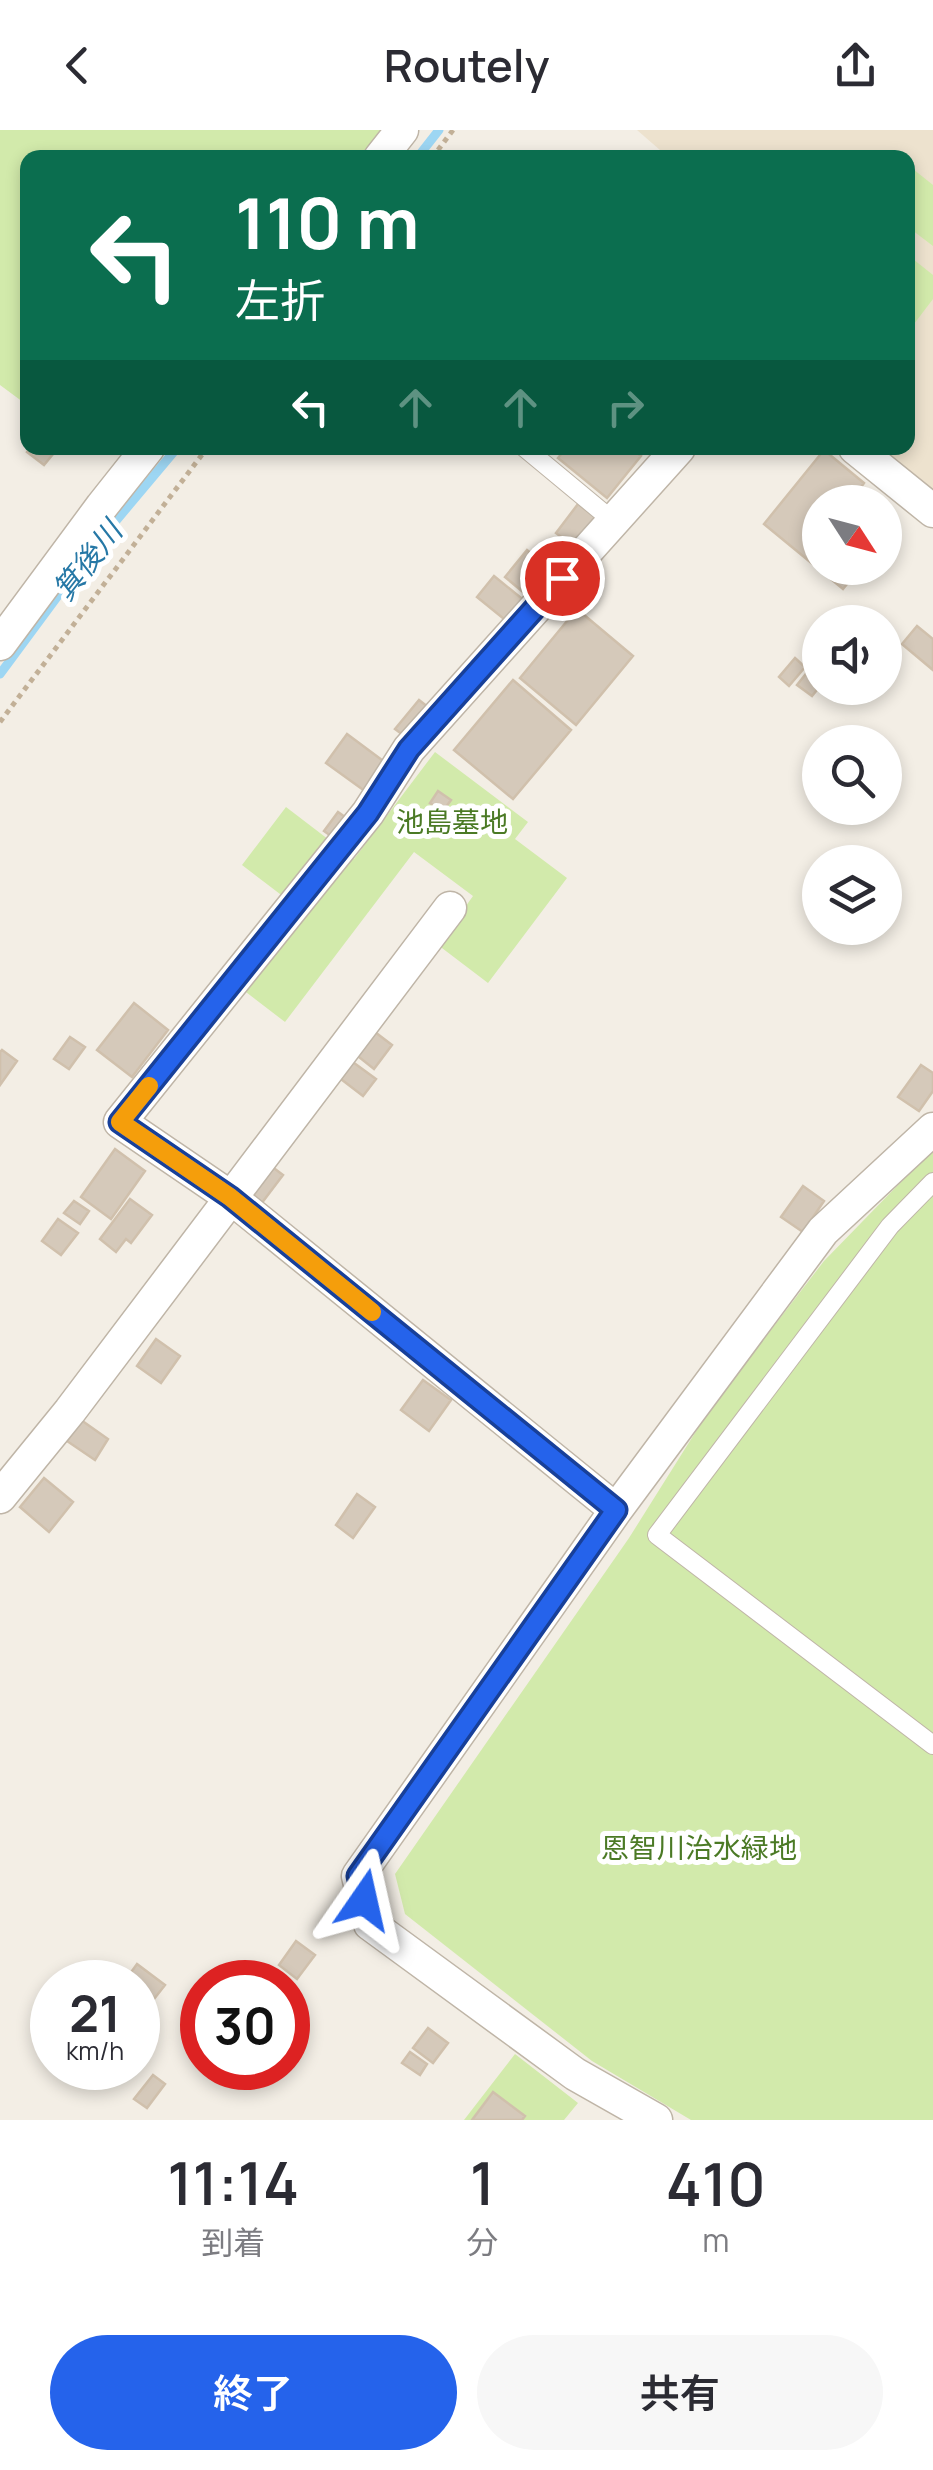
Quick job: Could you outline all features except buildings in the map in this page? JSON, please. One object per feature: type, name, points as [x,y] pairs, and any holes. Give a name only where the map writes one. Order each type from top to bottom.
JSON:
[{"type":"street","points":[[386,150],[402,130]]},
{"type":"street","points":[[0,644],[142,455]]},
{"type":"street","points":[[616,1510],[230,1197],[120,1122],[368,813],[409,749],[673,455]]},
{"type":"street","points":[[864,455],[933,510]]},
{"type":"street","points":[[0,1496],[70,1411],[450,908]]},
{"type":"street","points":[[656,2120],[575,2074],[370,1924],[358,1876],[616,1510],[823,1230],[933,1130]]},
{"type":"lane","points":[[533,455],[613,522]]},
{"type":"lane","points":[[933,1182],[890,1226],[656,1535],[933,1746]]},
{"type":"path","points":[[0,722],[202,455]]},
{"type":"shaded area","points":[[637,130],[933,130],[933,497],[881,455],[915,455],[915,150],[660,150]]},
{"type":"green space","points":[[0,130],[382,130],[366,150],[20,150],[20,400],[0,385]]},
{"type":"green space","points":[[915,171],[933,185],[933,246],[915,232]]},
{"type":"green space","points":[[915,261],[933,275],[933,299],[915,323]]},
{"type":"green space","name":"池島墓地","points":[[435,752],[528,822],[515,839],[567,878],[488,983],[438,945],[473,896],[414,852],[285,1022],[242,989],[301,910],[242,865],[286,807],[354,859]]},
{"type":"green space","name":"恩智川治水緑地","points":[[933,1149],[933,2120],[691,2120],[592,2061],[405,1914],[395,1874],[629,1538],[710,1409],[824,1261]]},
{"type":"green space","points":[[515,2054],[578,2103],[564,2120],[464,2120]]},
{"type":"waterway","name":"箕後川","points":[[423,150],[439,130]]},
{"type":"waterway","name":"箕後川","points":[[0,674],[94,547],[171,455]]},
{"type":"slow traffic","points":[[149,1086],[120,1122],[230,1197],[372,1312]]},
{"type":"route","points":[[364,1900],[358,1876],[616,1510],[230,1197],[120,1122],[368,813],[409,749],[562,578]]}]
